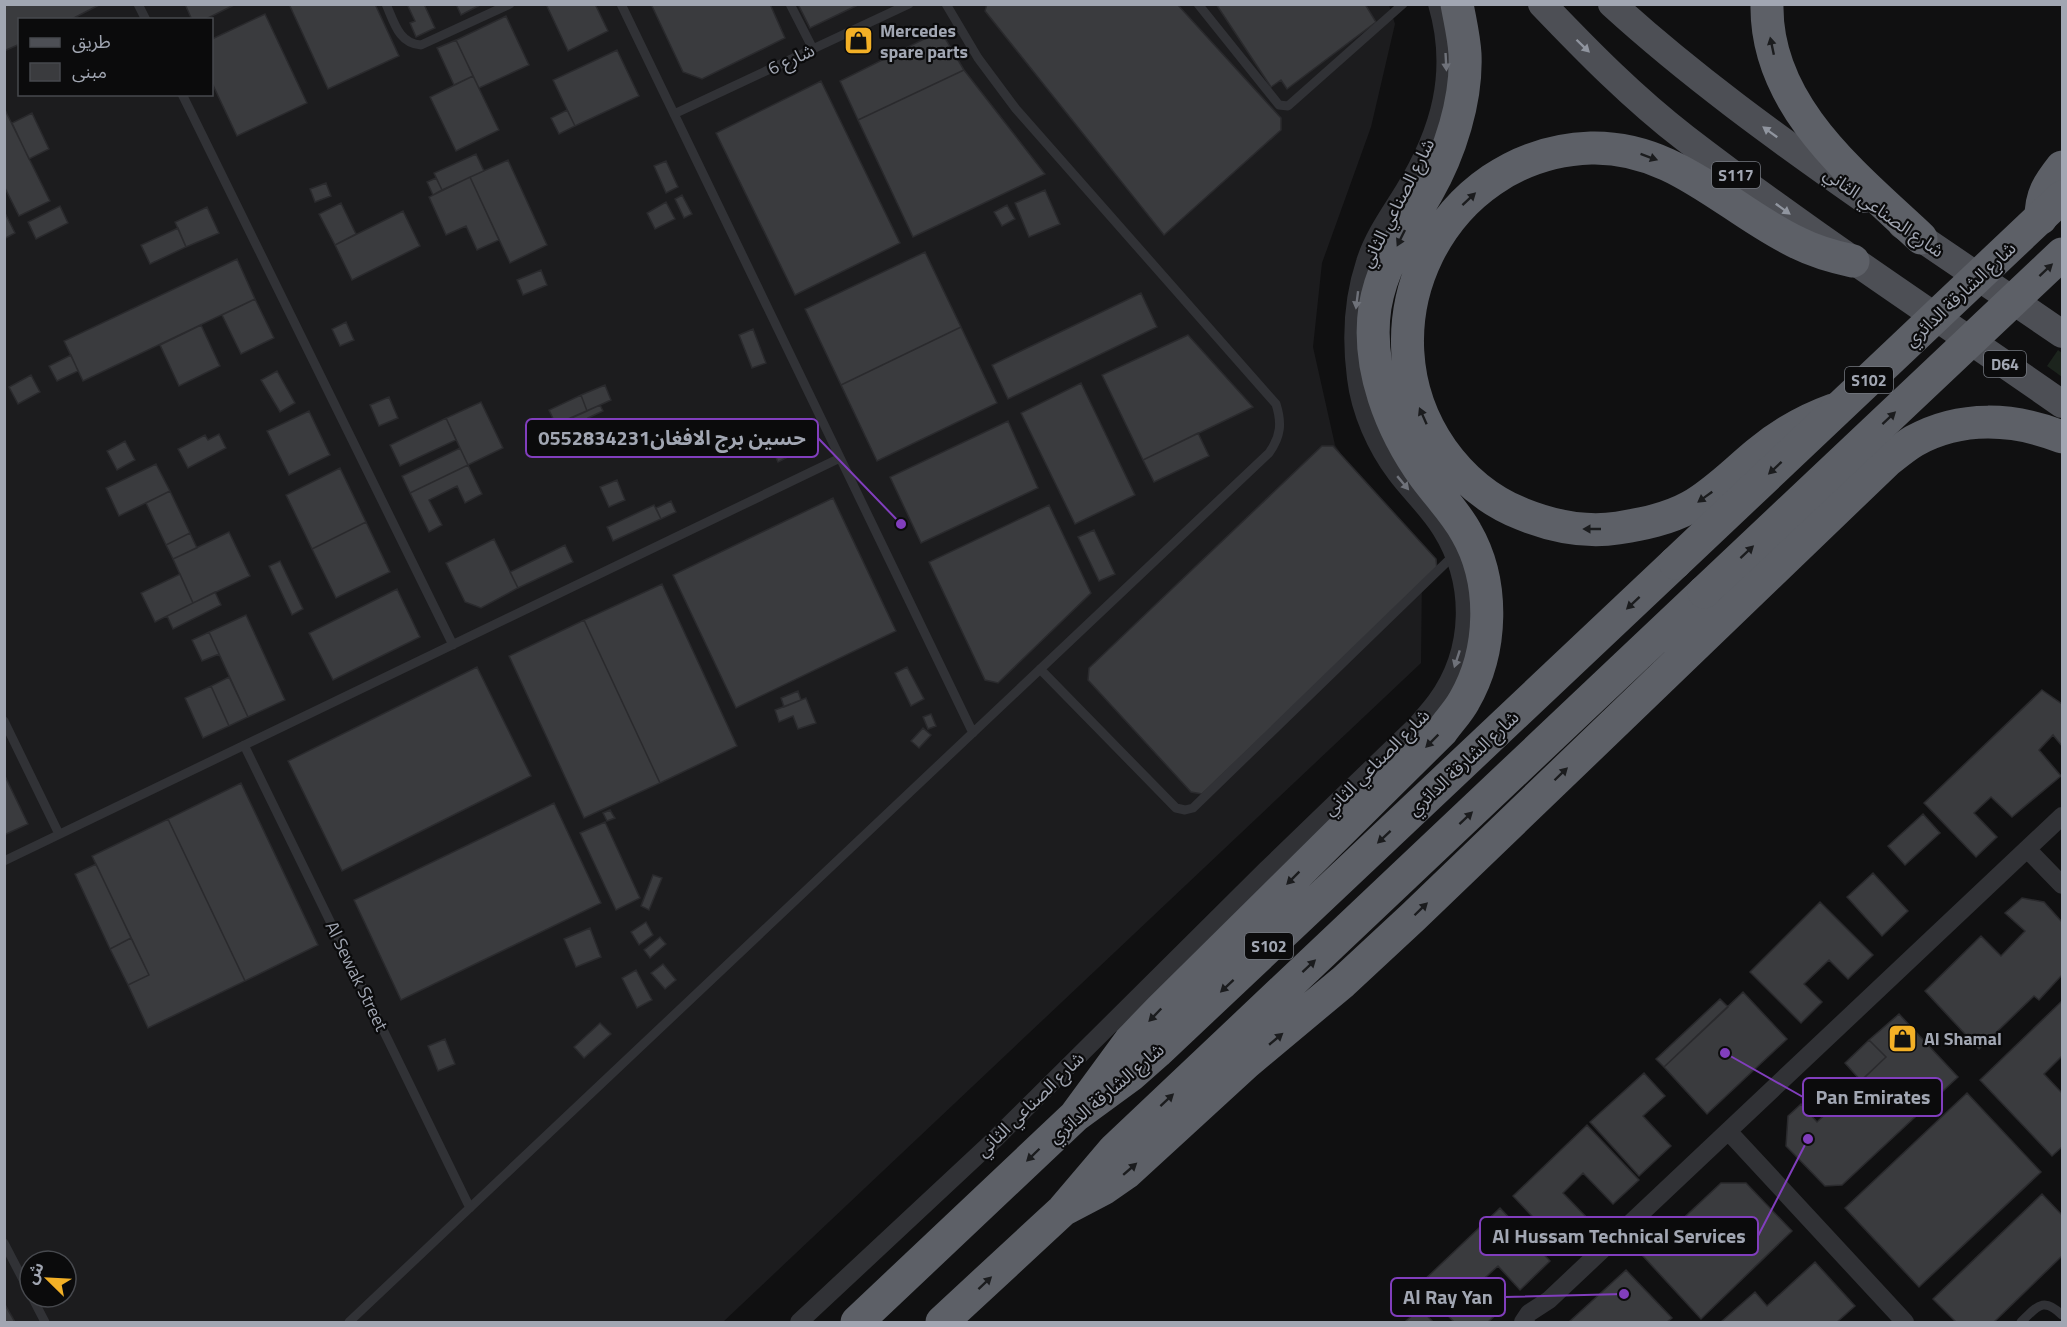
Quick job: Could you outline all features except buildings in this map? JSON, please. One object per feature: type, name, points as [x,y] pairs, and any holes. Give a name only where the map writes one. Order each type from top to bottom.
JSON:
[{"type":"highway","points":[[1075,1116],[1130,1041],[1152,1017],[1442,730],[1464,702],[1475,677],[1483,651],[1486,623],[1486,596],[1481,569],[1475,550],[1461,524],[1403,443],[1383,392],[1376,366],[1374,338],[1375,309],[1381,282],[1402,233],[1440,168],[1459,113],[1465,55],[1457,4]]},
{"type":"highway","points":[[1767,4],[1772,48],[1782,80],[1798,110],[1818,136],[1921,238]]},
{"type":"highway","points":[[1840,407],[1811,418],[1784,434],[1692,506],[1650,522],[1614,529],[1578,529],[1542,522],[1508,508],[1477,489],[1451,463],[1430,433],[1415,400],[1408,364],[1406,327],[1412,291],[1425,256],[1444,225],[1469,198],[1498,176],[1531,160],[1567,150],[1616,149],[1641,153],[1665,162],[1796,242],[1833,257],[1853,261]]},
{"type":"highway","points":[[2052,208],[2041,200],[2046,189],[2062,168]]},
{"type":"highway","name":"شارع الشارقة الدائري","points":[[857,1323],[1075,1116],[1131,1075],[1157,1052],[2052,208]]},
{"type":"highway","name":"S102","points":[[942,1323],[1063,1210],[1114,1150],[2062,254]]},
{"type":"highway","points":[[1063,1210],[1126,1173],[1246,1063],[1343,982],[1887,461],[1913,442],[1942,429],[1973,422],[2004,422],[2033,427],[2062,437]]},
{"type":"main road","name":"S117","points":[[1542,4],[1608,71],[1684,137],[1853,261],[1948,325]]},
{"type":"main road","name":"شارع الصناعي الثاني","points":[[1612,4],[1671,56],[1812,162],[2062,334]]},
{"type":"main road","name":"D64","points":[[1948,325],[2062,404]]},
{"type":"street","name":"شارع الصناعي الثاني","points":[[799,1323],[994,1140],[1416,725],[1437,700],[1454,671],[1464,639],[1466,610],[1463,582],[1454,555],[1441,530],[1396,474],[1378,447],[1356,380],[1353,340],[1356,297],[1365,261],[1382,225],[1423,158],[1441,105],[1446,74],[1445,46],[1437,4]]},
{"type":"street","points":[[1523,1323],[1529,1313],[1548,1300],[2062,816]]},
{"type":"street","points":[[2027,849],[2062,885]]},
{"type":"street","points":[[1728,1131],[1905,1323]]},
{"type":"street","points":[[1538,1323],[1548,1300]]},
{"type":"lane","points":[[138,4],[145,18]]},
{"type":"lane","points":[[386,4],[402,39],[414,45],[421,45],[510,4]]},
{"type":"lane","points":[[621,4],[973,733]]},
{"type":"lane","points":[[790,4],[813,49]]},
{"type":"lane","name":"شارع 6","points":[[674,114],[909,4]]},
{"type":"lane","points":[[349,1323],[1269,453],[1277,442],[1281,429],[1276,404],[1016,109],[978,58],[946,4]]},
{"type":"lane","points":[[1198,4],[1279,105],[1288,106],[1403,4]]},
{"type":"lane","points":[[183,96],[453,645]]},
{"type":"lane","points":[[4,861],[840,458]]},
{"type":"lane","points":[[1040,669],[1176,808],[1185,810],[1193,808],[1454,555]]},
{"type":"lane","points":[[4,721],[59,834]]},
{"type":"lane","name":"Al Sewak Street","points":[[244,745],[470,1208]]},
{"type":"lane","points":[[4,1244],[18,1270]]},
{"type":"lane","points":[[2021,1323],[2037,1307],[2045,1304],[2053,1306],[2062,1315]]},
{"type":"lane","points":[[38,1309],[45,1323]]},
{"type":"shaded area","points":[[5,5],[1389,5],[1395,24],[1371,127],[1322,263],[1313,347],[1335,445],[1422,572],[1421,663],[723,1322],[5,1322]]},
{"type":"shaded area","points":[[2058,350],[2062,353],[2062,377],[2047,366]]},
{"type":"place","name":"Mercedes spare parts","points":[[859,40]]},
{"type":"place","name":"حسين برج الافغان0552834231","points":[[901,524]]},
{"type":"place","name":"Al Shamal","points":[[1903,1038]]},
{"type":"place","name":"Pan Emirates","points":[[1725,1053]]},
{"type":"place","name":"Al Hussam Technical Services","points":[[1808,1139]]},
{"type":"place","name":"Al Ray Yan","points":[[1624,1294]]}]
